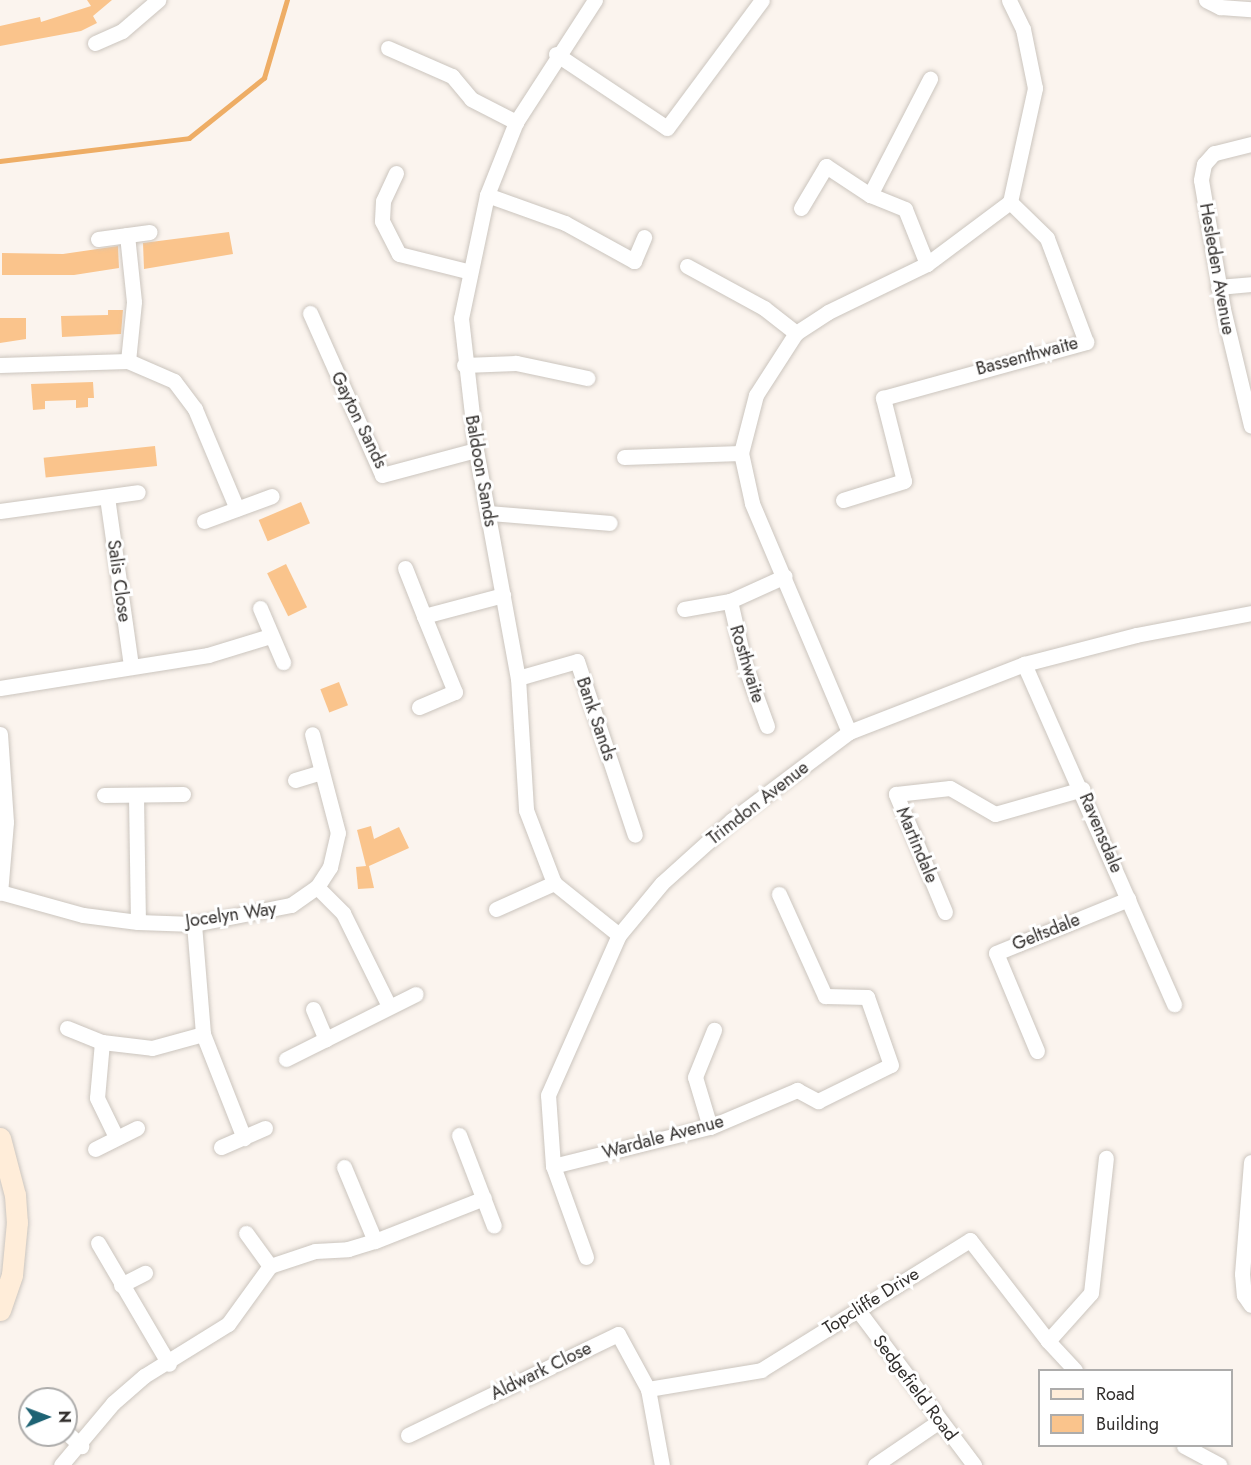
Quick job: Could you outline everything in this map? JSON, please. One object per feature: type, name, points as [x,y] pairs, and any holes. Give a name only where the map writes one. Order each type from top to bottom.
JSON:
[{"type":"main road","points":[[0,1137],[15,1195],[17,1222],[12,1275],[0,1310]]},
{"type":"street","name":"Baldoon Sands","points":[[595,0],[556,54],[516,122],[486,195],[467,271],[461,318],[464,365],[476,450],[518,678],[526,810],[554,883],[619,936]]},
{"type":"street","points":[[556,54],[667,128],[762,0]]},
{"type":"street","points":[[849,732],[785,576],[752,503],[741,453],[756,395],[796,333],[828,312],[927,264],[1010,202],[1035,88],[1023,29],[1009,0]]},
{"type":"street","points":[[1206,0],[1220,7],[1251,9]]},
{"type":"street","points":[[95,43],[122,30],[149,3]]},
{"type":"street","points":[[388,48],[452,76],[471,99],[516,122]]},
{"type":"street","points":[[870,195],[930,80]]},
{"type":"street","name":"Hesleden Avenue","points":[[1251,144],[1214,153],[1201,172],[1218,287],[1251,426]]},
{"type":"street","points":[[801,208],[826,166],[870,195],[905,209],[927,264]]},
{"type":"street","points":[[396,173],[383,201],[382,221],[399,254],[467,271]]},
{"type":"street","points":[[486,195],[565,223],[634,261],[644,237]]},
{"type":"street","name":"Bassenthwaite","points":[[843,500],[904,481],[883,398],[1086,342],[1047,238],[1010,202]]},
{"type":"street","points":[[98,239],[150,231]]},
{"type":"street","points":[[127,235],[134,302],[128,361]]},
{"type":"street","points":[[687,266],[764,308],[796,333]]},
{"type":"street","points":[[1218,287],[1251,284]]},
{"type":"street","name":"Gayton Sands","points":[[310,313],[382,475],[476,450]]},
{"type":"street","points":[[0,364],[128,361],[174,381],[195,409],[237,508]]},
{"type":"street","points":[[464,365],[516,363],[587,378]]},
{"type":"street","points":[[624,457],[741,453]]},
{"type":"street","points":[[0,512],[138,492]]},
{"type":"street","points":[[204,521],[272,496]]},
{"type":"street","name":"Salis Close","points":[[107,497],[131,666]]},
{"type":"street","points":[[489,513],[610,523]]},
{"type":"street","points":[[405,568],[455,692],[418,707]]},
{"type":"street","name":"Rosthwaite","points":[[684,609],[730,601],[785,576]]},
{"type":"street","points":[[424,616],[503,595]]},
{"type":"street","name":"Rosthwaite","points":[[730,601],[745,666],[767,726]]},
{"type":"street","points":[[260,608],[282,662]]},
{"type":"street","name":"Trimdon Avenue","points":[[585,1257],[553,1166],[548,1095],[619,936],[663,883],[732,820],[849,732],[1024,664],[1136,635],[1251,613]]},
{"type":"street","points":[[0,688],[208,655],[270,636]]},
{"type":"street","name":"Bank Sands","points":[[518,678],[576,661],[635,835]]},
{"type":"street","name":"Ravensdale","points":[[1024,664],[1082,789],[1174,1004]]},
{"type":"street","points":[[0,734],[2,772],[0,892]]},
{"type":"street","points":[[312,734],[338,833],[330,867],[318,887],[343,913],[389,1006]]},
{"type":"street","points":[[295,780],[322,772]]},
{"type":"street","name":"Martindale","points":[[945,912],[896,794],[950,788],[995,814],[1082,789]]},
{"type":"street","points":[[104,795],[183,794]]},
{"type":"street","points":[[136,796],[138,922]]},
{"type":"street","points":[[496,909],[554,883]]},
{"type":"street","name":"Jocelyn Way","points":[[0,892],[82,915],[138,922],[194,924],[271,913],[318,887]]},
{"type":"street","name":"Wardale Avenue","points":[[553,1166],[710,1127],[797,1090],[818,1101],[891,1065],[867,997],[825,996],[779,894]]},
{"type":"street","name":"Geltsdale","points":[[1037,1051],[996,953],[1128,899]]},
{"type":"street","points":[[194,924],[203,1034],[244,1138]]},
{"type":"street","points":[[286,1059],[416,994]]},
{"type":"street","points":[[313,1009],[326,1039]]},
{"type":"street","points":[[67,1028],[102,1042],[152,1048],[203,1034]]},
{"type":"street","points":[[710,1127],[694,1077],[714,1030]]},
{"type":"street","points":[[102,1042],[97,1098],[116,1137]]},
{"type":"street","points":[[95,1149],[136,1128]]},
{"type":"street","points":[[221,1147],[266,1128]]},
{"type":"street","points":[[459,1135],[494,1226]]},
{"type":"street","points":[[1073,1369],[1048,1341],[1091,1293],[1106,1158]]},
{"type":"street","points":[[1251,1162],[1242,1274],[1244,1295],[1251,1305]]},
{"type":"street","points":[[345,1167],[375,1241]]},
{"type":"street","points":[[61,1465],[81,1446],[113,1403],[144,1376],[169,1364],[228,1324],[270,1266],[315,1251],[348,1249],[375,1241],[484,1198]]},
{"type":"street","points":[[246,1233],[270,1266]]},
{"type":"street","name":"Topcliffe Drive","points":[[648,1389],[761,1370],[970,1240],[1048,1341]]},
{"type":"street","points":[[98,1243],[169,1364]]},
{"type":"street","points":[[121,1285],[144,1273]]},
{"type":"street","name":"Sedgefield Road","points":[[857,1309],[938,1422],[974,1465]]},
{"type":"street","name":"Aldwark Close","points":[[408,1435],[618,1334],[648,1389]]},
{"type":"street","points":[[648,1389],[662,1465]]},
{"type":"street","points":[[875,1465],[938,1422]]},
{"type":"street","points":[[78,1443],[81,1446]]},
{"type":"street","points":[[1186,1447],[1219,1465]]},
{"type":"building","points":[[87,0],[112,0],[93,16],[97,23],[81,31],[0,46],[0,26],[40,17],[41,22],[91,6]]},
{"type":"building","points":[[229,232],[233,254],[144,269],[143,243]]},
{"type":"building","points":[[118,246],[119,268],[74,275],[2,275],[2,253],[63,254]]},
{"type":"building","points":[[108,310],[123,310],[121,334],[62,337],[61,316],[108,315]]},
{"type":"building","points":[[0,318],[26,318],[26,339],[0,343]]},
{"type":"building","points":[[93,382],[94,398],[88,398],[88,407],[76,408],[76,400],[45,401],[45,409],[33,410],[31,384]]},
{"type":"building","points":[[155,446],[157,466],[46,478],[44,458]]},
{"type":"building","points":[[301,502],[310,523],[268,541],[259,520]]},
{"type":"building","points":[[286,564],[307,607],[288,616],[267,573]]},
{"type":"building","points":[[339,682],[348,705],[329,713],[320,689]]},
{"type":"building","points":[[371,826],[374,839],[399,827],[409,848],[369,866],[374,888],[358,889],[356,867],[366,866],[357,830]]},
{"type":"waterway","points":[[0,161],[189,138],[264,78],[287,0]]}]
